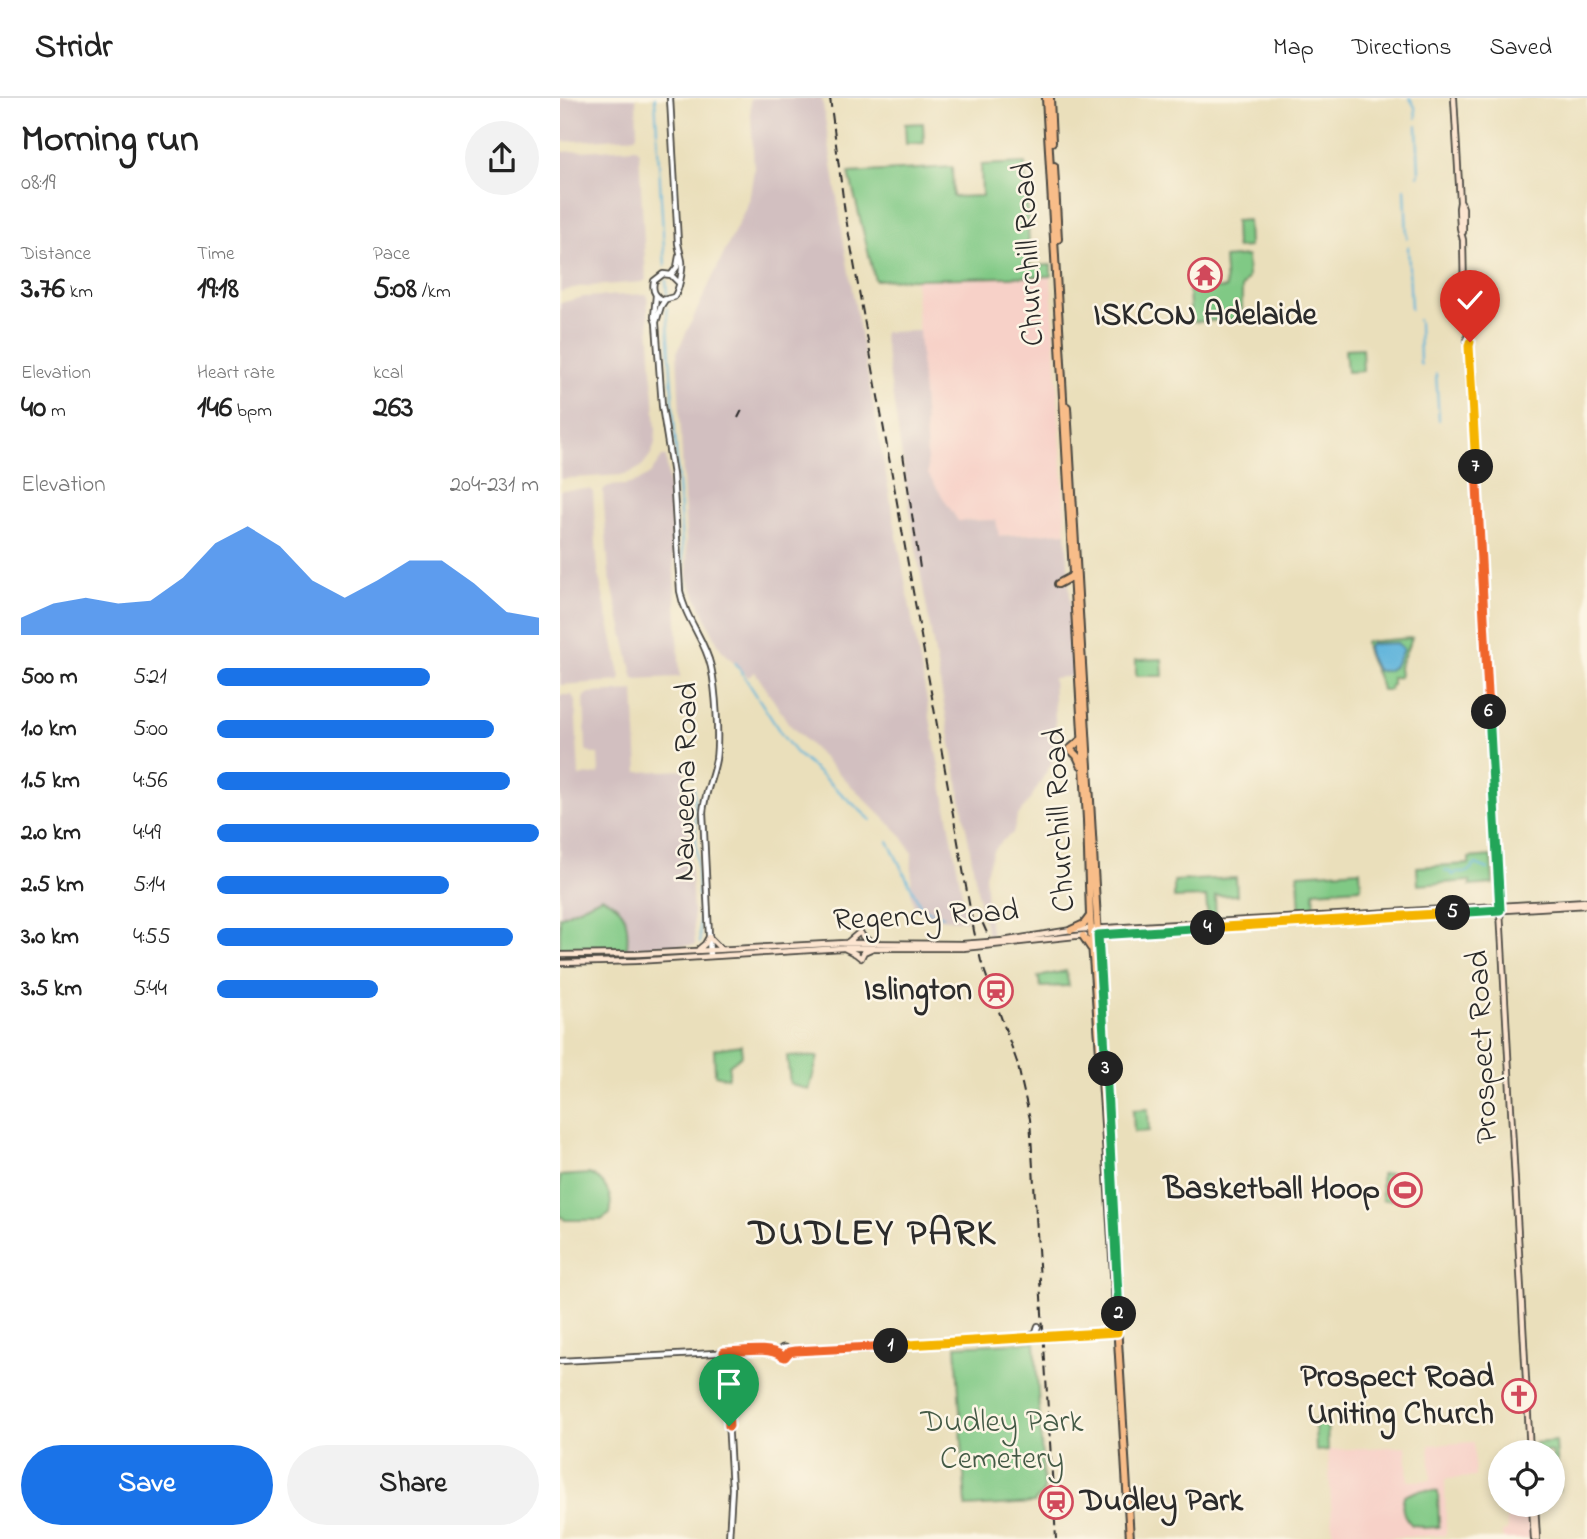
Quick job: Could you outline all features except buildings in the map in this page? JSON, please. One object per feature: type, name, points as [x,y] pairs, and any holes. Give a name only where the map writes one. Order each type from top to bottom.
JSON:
[{"type":"main road","name":"Churchill Road","points":[[1048,98],[1090,916],[1094,932],[1092,949],[1109,1160],[1131,1539]]},
{"type":"main road","name":"Prospect Road","points":[[1454,98],[1529,1440]]},
{"type":"main road","name":"Churchill Road","points":[[1050,141],[1119,1333]]},
{"type":"main road","points":[[1056,284],[1059,271]]},
{"type":"main road","points":[[1058,584],[1073,573]]},
{"type":"main road","points":[[1082,739],[1070,749],[1084,769]]},
{"type":"main road","name":"Regency Road","points":[[560,962],[636,961],[710,953],[845,946],[963,946],[1083,936],[1094,932],[1587,903]]},
{"type":"main road","name":"Regency Road","points":[[1002,942],[1071,930],[1094,932],[1488,911],[1499,908],[1514,910],[1587,903]]},
{"type":"main road","points":[[1488,911],[1500,923],[1505,914],[1514,910]]},
{"type":"main road","points":[[1071,930],[1084,924],[1090,916]]},
{"type":"main road","points":[[860,932],[873,945],[861,958],[845,946],[860,932]]},
{"type":"main road","points":[[1083,936],[1092,949]]},
{"type":"main road","points":[[695,951],[703,946],[709,937],[722,949]]},
{"type":"main road","name":"Regency Road","points":[[560,955],[695,951],[710,953],[722,949],[741,951]]},
{"type":"main road","points":[[629,954],[636,961]]},
{"type":"main road","points":[[1535,1517],[1536,1539]]},
{"type":"street","points":[[670,98],[679,255],[677,267],[671,275]]},
{"type":"street","points":[[679,255],[682,258],[682,266],[679,283],[677,294],[665,300],[656,295],[653,287],[656,278],[663,274],[671,275],[679,283]]},
{"type":"street","name":"Naweena Road","points":[[656,295],[654,317],[662,406],[673,475],[681,600],[705,649],[713,682],[716,760],[706,791],[703,812],[710,953]]},
{"type":"street","name":"Naweena Road","points":[[656,323],[665,300]]},
{"type":"street","points":[[1027,1338],[1036,1332],[1038,1326]]},
{"type":"street","points":[[560,1361],[766,1351],[780,1353],[785,1357],[789,1352],[1119,1333]]},
{"type":"street","points":[[724,1352],[732,1488],[729,1539]]},
{"type":"shaded area","points":[[560,98],[636,98],[637,134],[635,137],[560,142]]},
{"type":"shaded area","points":[[750,98],[822,98],[845,250],[967,921],[929,917],[919,913],[911,895],[912,852],[900,834],[789,724],[755,672],[748,677],[720,648],[688,580],[677,352],[749,201],[754,169]]},
{"type":"shaded area","points":[[636,148],[639,151],[646,279],[643,282],[578,287],[560,292],[560,152]]},
{"type":"shaded area","points":[[1051,276],[1066,532],[998,536],[996,520],[958,521],[928,475],[915,279]]},
{"type":"shaded area","points":[[647,294],[656,430],[652,453],[641,467],[622,475],[560,479],[560,303],[584,297]]},
{"type":"shaded area","points":[[919,331],[928,474],[958,521],[996,520],[999,536],[1066,532],[1075,676],[1053,678],[1056,735],[1051,764],[1017,817],[1013,833],[993,851],[985,875],[992,936],[989,937],[981,911],[914,537],[883,332]]},
{"type":"shaded area","points":[[662,457],[666,457],[671,512],[680,677],[634,679],[609,573],[603,493],[608,486],[637,482],[650,474]]},
{"type":"shaded area","points":[[560,490],[593,491],[599,577],[621,678],[619,681],[560,685]]},
{"type":"shaded area","points":[[634,691],[638,772],[685,770],[695,945],[560,951],[560,695],[572,695],[575,701],[579,776],[599,774],[598,754],[586,750],[584,696],[589,693]]},
{"type":"shaded area","points":[[1474,1442],[1475,1477],[1445,1479],[1446,1535],[1333,1539],[1328,1450],[1406,1446],[1408,1481],[1431,1480],[1429,1445]]},
{"type":"shaded area","points":[[1506,1517],[1533,1517],[1534,1539],[1503,1539],[1502,1532],[1507,1531]]},
{"type":"green space","points":[[923,123],[924,143],[906,144],[905,124]]},
{"type":"green space","points":[[1025,163],[1030,266],[1051,265],[1051,276],[875,280],[849,173],[952,167],[953,197],[982,196],[981,165]]},
{"type":"green space","points":[[1248,220],[1249,247],[1236,248],[1235,221]]},
{"type":"green space","points":[[1247,256],[1248,278],[1242,287],[1242,319],[1191,322],[1189,291],[1226,288],[1224,258]]},
{"type":"green space","points":[[1362,348],[1363,371],[1347,372],[1345,349]]},
{"type":"green space","points":[[1412,638],[1399,667],[1400,677],[1392,678],[1390,690],[1382,690],[1365,642]]},
{"type":"green space","points":[[1162,659],[1163,676],[1136,676],[1136,660]]},
{"type":"green space","points":[[1491,856],[1493,884],[1470,886],[1470,881],[1418,885],[1417,867],[1469,864],[1469,858]]},
{"type":"green space","points":[[1360,870],[1361,888],[1314,891],[1315,913],[1300,914],[1298,874]]},
{"type":"green space","points":[[1236,878],[1237,895],[1215,896],[1216,919],[1208,919],[1206,897],[1174,898],[1174,881]]},
{"type":"green space","points":[[602,897],[622,911],[627,926],[627,948],[560,951],[560,917]]},
{"type":"green space","points":[[1066,971],[1069,986],[1041,987],[1038,977]]},
{"type":"green space","points":[[741,1045],[742,1055],[729,1065],[729,1076],[727,1078],[715,1075],[714,1049]]},
{"type":"green space","points":[[787,1056],[818,1057],[809,1090],[790,1084]]},
{"type":"green space","points":[[1148,1109],[1149,1131],[1134,1132],[1133,1110]]},
{"type":"green space","points":[[1407,1172],[1409,1199],[1382,1200],[1381,1174]]},
{"type":"green space","points":[[589,1174],[600,1180],[607,1190],[611,1202],[610,1214],[601,1220],[565,1220],[560,1217],[560,1176]]},
{"type":"green space","name":"Dudley Park Cemetery","points":[[1035,1342],[1044,1491],[1034,1503],[966,1507],[956,1346]]},
{"type":"green space","points":[[1315,1420],[1327,1420],[1328,1450],[1316,1451]]},
{"type":"green space","points":[[1423,1490],[1438,1492],[1439,1527],[1423,1528],[1412,1525],[1404,1515],[1404,1496]]},
{"type":"water","points":[[1397,643],[1403,649],[1396,663],[1386,671],[1376,670],[1367,648],[1371,644]]},
{"type":"waterway","points":[[655,98],[665,266]]},
{"type":"waterway","points":[[1410,98],[1415,107],[1416,118]]},
{"type":"waterway","points":[[1417,126],[1418,176]]},
{"type":"waterway","points":[[1405,188],[1407,238]]},
{"type":"waterway","points":[[1408,247],[1411,309]]},
{"type":"waterway","points":[[666,280],[667,294]]},
{"type":"waterway","points":[[667,308],[684,578],[688,600]]},
{"type":"waterway","points":[[1418,320],[1421,365]]},
{"type":"waterway","points":[[1436,374],[1439,420]]},
{"type":"waterway","points":[[735,662],[795,752],[871,820]]},
{"type":"waterway","points":[[692,763],[693,779]]},
{"type":"waterway","points":[[694,787],[700,943]]},
{"type":"waterway","points":[[888,841],[920,905],[943,916]]},
{"type":"waterway","points":[[1445,871],[1453,875],[1457,872],[1463,873],[1476,864],[1488,869]]},
{"type":"railway","points":[[830,98],[845,213],[974,931],[981,961],[1017,1062],[1030,1119],[1056,1539]]},
{"type":"railway","points":[[738,418],[742,410]]},
{"type":"railway","points":[[903,454],[920,568]]},
{"type":"railway","points":[[978,909],[991,942]]},
{"type":"place","name":"ISKCON Adelaide","points":[[1205,275]]},
{"type":"place","name":"Islington","points":[[996,991]]},
{"type":"place","name":"Basketball Hoop","points":[[1405,1190]]},
{"type":"place","name":"Prospect Road Uniting Church","points":[[1519,1396]]},
{"type":"place","name":"Dudley Park","points":[[1056,1502]]},
{"type":"district","name":"DUDLEY PARK","points":[[873,1235]]},
{"type":"route","points":[[729,1426],[724,1352],[771,1351],[785,1357],[789,1352],[795,1351],[1117,1332],[1119,1303],[1098,935],[1500,910],[1470,342]]}]
